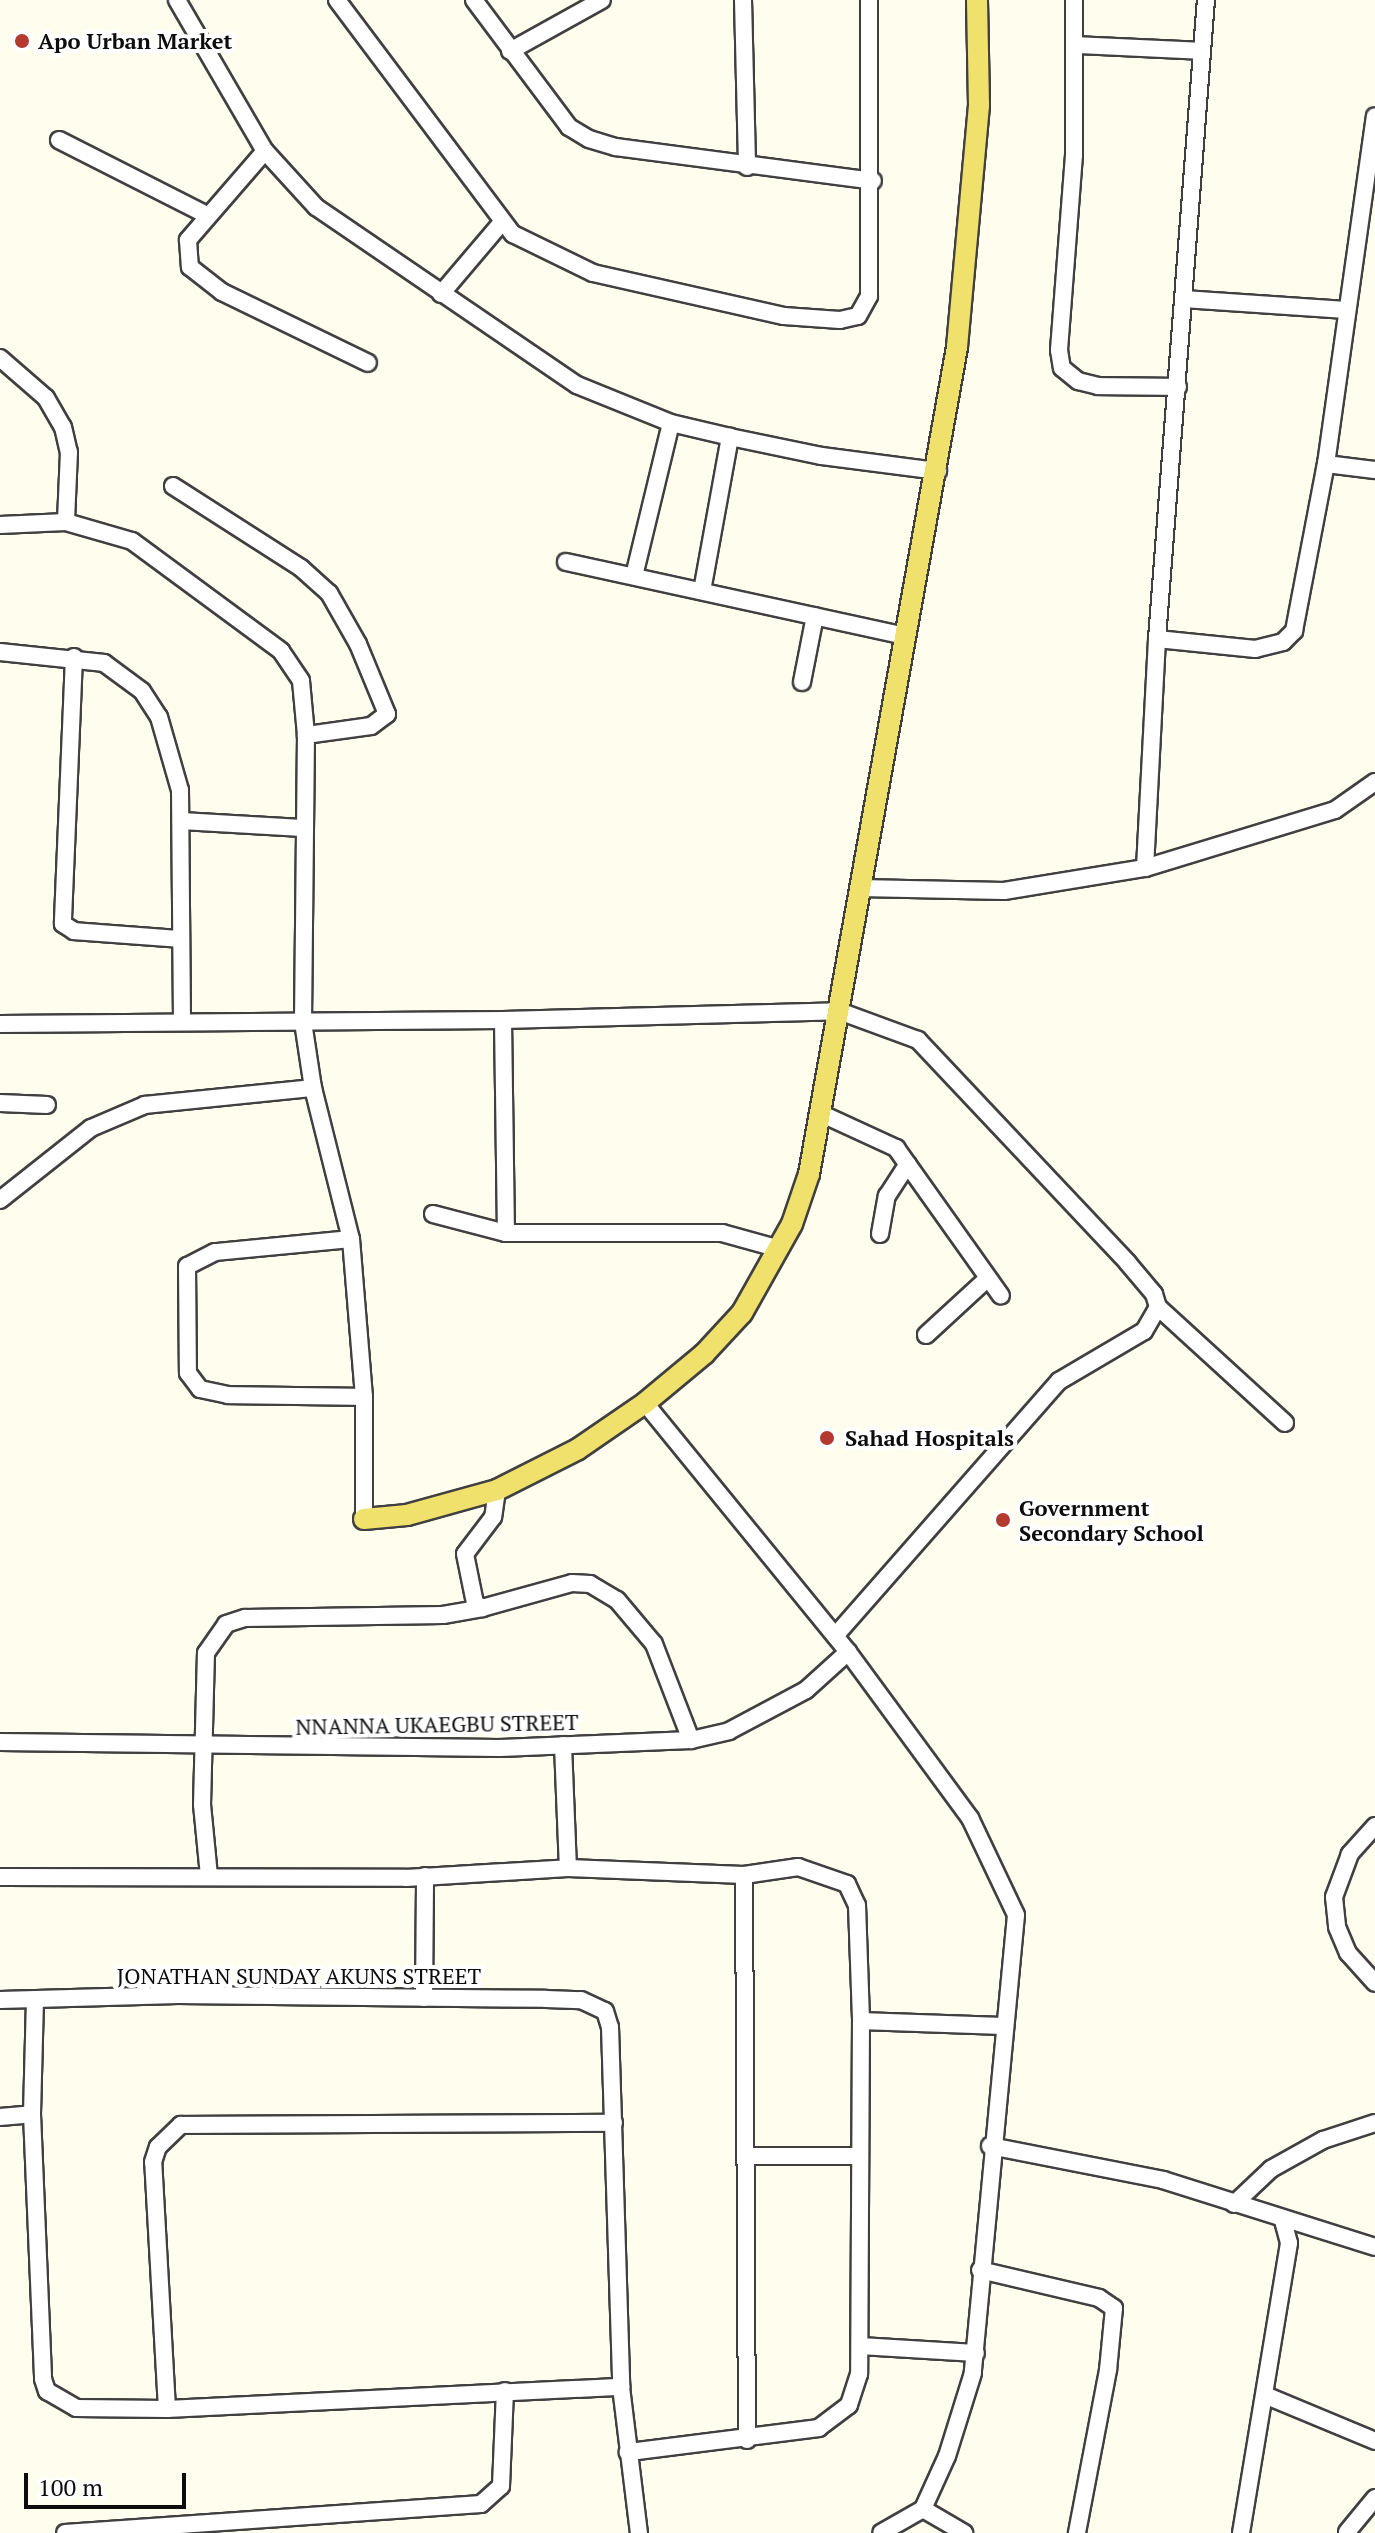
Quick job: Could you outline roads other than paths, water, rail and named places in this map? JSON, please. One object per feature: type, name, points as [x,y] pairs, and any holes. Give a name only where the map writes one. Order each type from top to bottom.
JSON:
[{"type":"main road","points":[[364,1519],[407,1515],[497,1490],[578,1449],[645,1403],[704,1354],[742,1313],[780,1249],[809,1174],[938,471],[973,205],[979,105],[977,0]]},
{"type":"street","points":[[177,0],[265,151],[316,207],[577,385],[671,423],[822,456],[938,471]]},
{"type":"street","points":[[337,0],[502,222],[550,256],[593,273],[784,316],[840,320],[858,316],[869,296],[873,181],[869,0]]},
{"type":"street","points":[[474,0],[569,127],[589,139],[747,167],[873,181]]},
{"type":"street","points":[[510,51],[602,0]]},
{"type":"street","points":[[743,0],[747,167]]},
{"type":"street","points":[[1074,0],[1076,45],[1062,368],[1078,381],[1098,386],[1178,387]]},
{"type":"street","points":[[1145,868],[1157,639],[1206,0]]},
{"type":"street","points":[[1076,45],[1202,51]]},
{"type":"street","points":[[1157,639],[1255,649],[1283,642],[1301,611],[1326,464],[1375,116]]},
{"type":"street","points":[[59,140],[207,215]]},
{"type":"street","points":[[265,151],[188,240],[190,267],[222,292],[368,363]]},
{"type":"street","points":[[441,294],[502,222]]},
{"type":"street","points":[[1184,299],[1346,310]]},
{"type":"street","points":[[0,358],[46,398],[63,427],[69,452],[66,522]]},
{"type":"street","points":[[634,576],[671,423]]},
{"type":"street","points":[[702,591],[730,437]]},
{"type":"street","points":[[1326,464],[1375,470]]},
{"type":"street","points":[[173,486],[301,568],[329,593],[358,644],[387,709],[384,721],[306,735]]},
{"type":"street","points":[[0,525],[66,522],[132,541],[281,651],[301,681],[306,735],[303,1022],[313,1088],[351,1239],[364,1397],[364,1519]]},
{"type":"street","points":[[566,562],[906,636]]},
{"type":"street","points":[[802,682],[815,616]]},
{"type":"street","points":[[0,652],[74,657],[104,663],[124,674],[159,717],[180,790],[182,1020]]},
{"type":"street","points":[[74,657],[63,924],[74,931],[181,939]]},
{"type":"street","points":[[860,888],[1004,891],[1145,868],[1335,810],[1375,782]]},
{"type":"street","points":[[181,821],[303,828]]},
{"type":"street","points":[[0,1024],[182,1020],[503,1020],[839,1011],[918,1040],[1127,1262],[1154,1294],[1158,1307],[1220,1359],[1285,1423]]},
{"type":"street","points":[[503,1020],[506,1233]]},
{"type":"street","points":[[0,1200],[91,1128],[145,1105],[313,1088]]},
{"type":"street","points":[[0,1103],[47,1105]]},
{"type":"street","points":[[820,1113],[884,1141],[908,1164],[1001,1296]]},
{"type":"street","points":[[880,1234],[887,1196],[908,1164]]},
{"type":"street","points":[[433,1214],[506,1233],[722,1233],[780,1249]]},
{"type":"street","points":[[351,1239],[200,1256],[187,1266],[183,1289],[186,1351],[188,1373],[200,1389],[228,1395],[364,1397]]},
{"type":"street","points":[[926,1335],[988,1278]]},
{"type":"street","points":[[835,1636],[970,1476],[1059,1381],[1144,1331],[1158,1307]]},
{"type":"street","points":[[645,1403],[848,1652],[970,1818],[1016,1915],[990,2146],[976,2353],[963,2410],[923,2509],[881,2533]]},
{"type":"street","points":[[482,1608],[471,1593],[465,1554],[493,1517],[497,1490]]},
{"type":"street","points":[[209,1876],[203,1748],[206,1653],[226,1624],[245,1618],[443,1615],[482,1608],[572,1583],[590,1584],[617,1600],[654,1644],[691,1740]]},
{"type":"street","name":"NNANNA UKAEGBU STREET","points":[[0,1742],[203,1748],[563,1745],[691,1740],[729,1731],[806,1690],[848,1652]]},
{"type":"street","points":[[563,1745],[568,1868]]},
{"type":"street","points":[[1375,1826],[1350,1854],[1334,1897],[1337,1927],[1348,1953],[1375,1983]]},
{"type":"street","points":[[0,1877],[425,1876],[568,1868],[744,1875],[798,1867],[847,1884],[857,1905],[861,2021],[860,2346],[859,2374],[849,2405],[819,2428],[747,2440],[628,2452]]},
{"type":"street","points":[[744,1875],[747,2440]]},
{"type":"street","points":[[424,1998],[425,1876]]},
{"type":"street","name":"JONATHAN SUNDAY AKUNS STREET","points":[[0,2000],[178,1995],[597,2004],[610,2027],[614,2123]]},
{"type":"street","points":[[35,2001],[32,2114],[43,2379],[47,2391],[90,2412],[621,2387]]},
{"type":"street","points":[[861,2021],[1002,2026]]},
{"type":"street","points":[[0,2117],[32,2114]]},
{"type":"street","points":[[167,2409],[152,2173],[158,2147],[181,2125],[614,2123],[621,2387],[639,2533]]},
{"type":"street","points":[[1234,2204],[1271,2169],[1323,2140],[1375,2123]]},
{"type":"street","points":[[990,2146],[1150,2177],[1283,2221],[1375,2247]]},
{"type":"street","points":[[746,2156],[860,2156]]},
{"type":"street","points":[[1241,2533],[1242,2500],[1267,2396],[1289,2243],[1283,2221]]},
{"type":"street","points":[[980,2270],[1099,2298],[1114,2308],[1108,2370],[1077,2533]]},
{"type":"street","points":[[860,2346],[976,2353]]},
{"type":"street","points":[[65,2533],[256,2527],[481,2504],[501,2486],[505,2391]]},
{"type":"street","points":[[1267,2396],[1375,2441]]},
{"type":"street","points":[[1347,2532],[1375,2498]]},
{"type":"street","points":[[923,2509],[964,2533]]},
{"type":"place","name":"Apo Urban Market","points":[[22,41]]},
{"type":"place","name":"Sahad Hospitals","points":[[827,1438]]},
{"type":"place","name":"Government Secondary School","points":[[1003,1520]]}]
